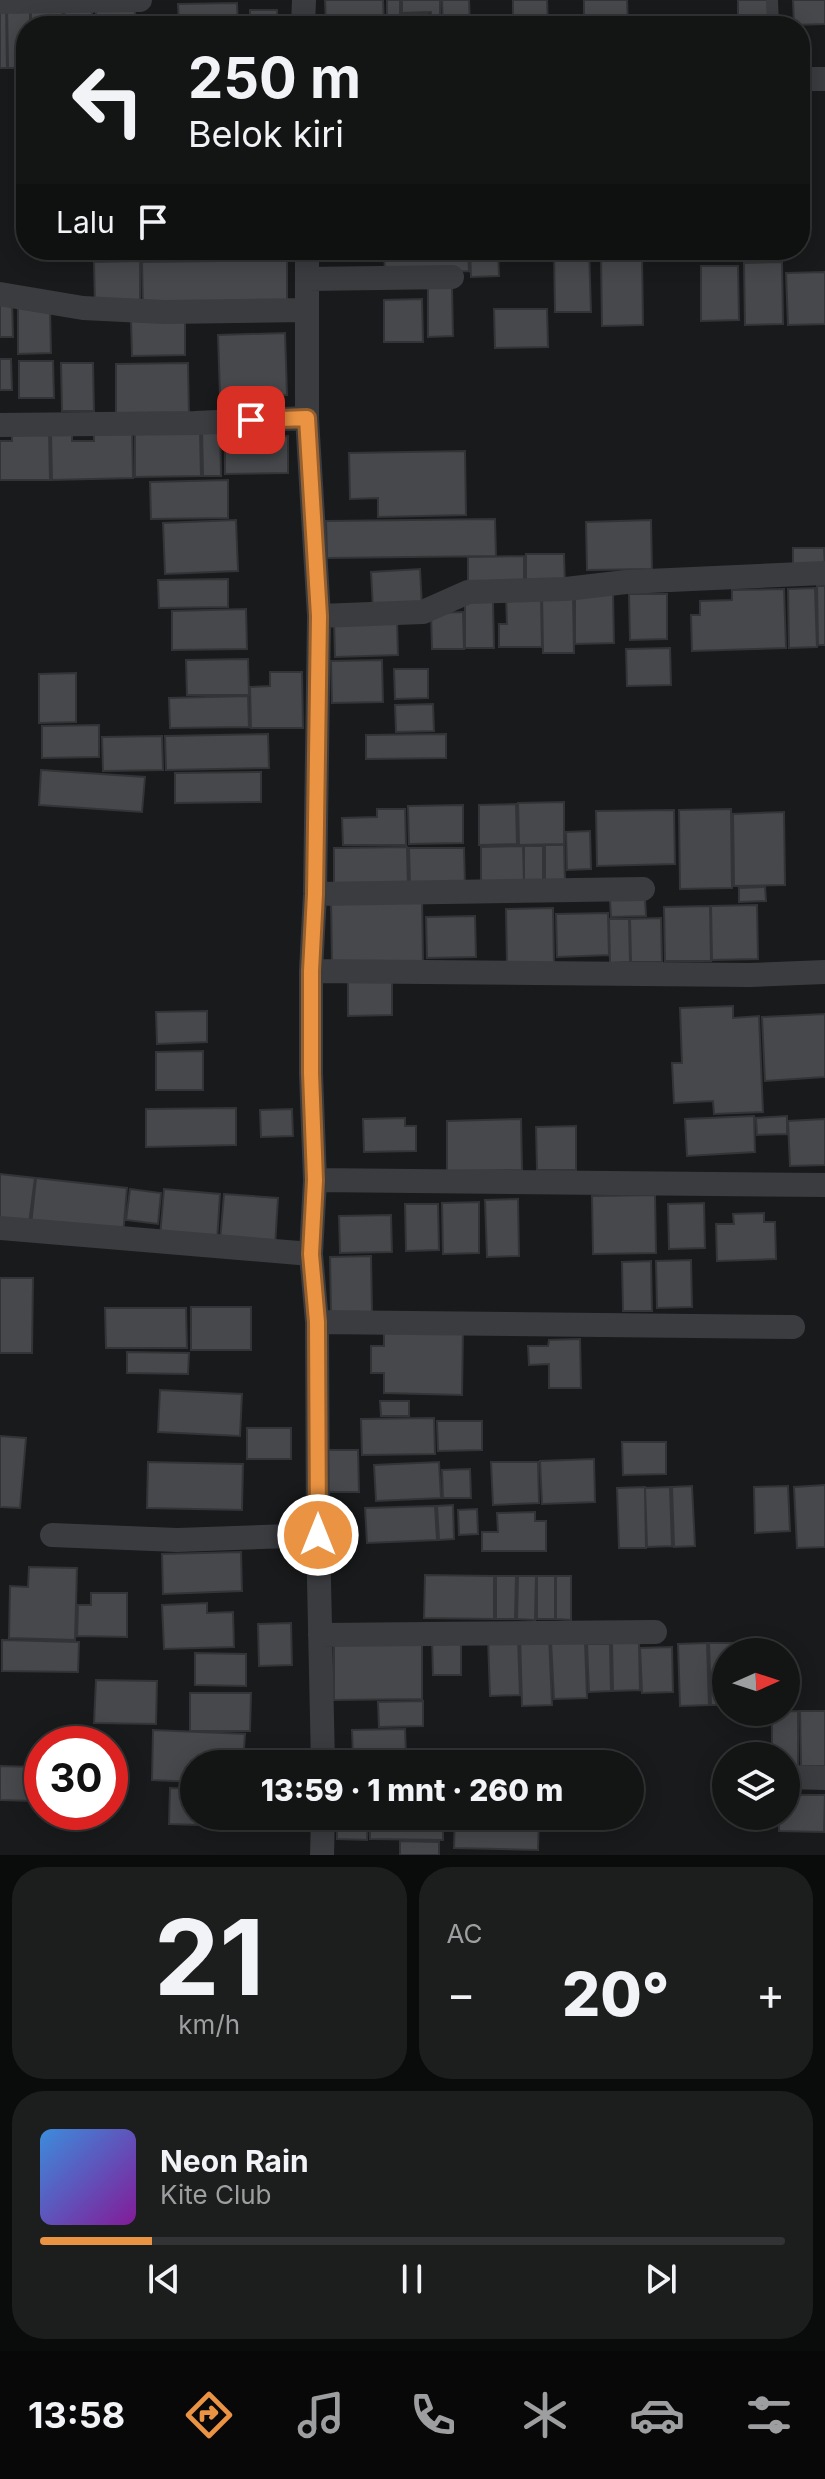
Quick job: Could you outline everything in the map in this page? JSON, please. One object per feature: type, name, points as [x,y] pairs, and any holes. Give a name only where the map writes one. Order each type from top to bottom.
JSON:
[{"type":"street","points":[[0,2],[140,0]]},
{"type":"street","points":[[307,260],[307,418],[319,616],[311,971],[315,1180],[311,1254],[317,1322],[323,1750]]},
{"type":"street","points":[[308,279],[452,277]]},
{"type":"street","points":[[0,294],[83,308],[164,312],[306,310]]},
{"type":"street","points":[[0,425],[195,423],[307,418]]},
{"type":"street","points":[[319,616],[423,612],[468,592],[825,573]]},
{"type":"street","points":[[315,894],[643,889]]},
{"type":"street","points":[[311,971],[734,975],[825,972]]},
{"type":"street","points":[[315,1180],[825,1185]]},
{"type":"street","points":[[0,1228],[311,1254]]},
{"type":"street","points":[[317,1322],[793,1327]]},
{"type":"street","points":[[52,1535],[177,1540],[318,1535]]},
{"type":"street","points":[[320,1635],[655,1632]]},
{"type":"street","points":[[800,1777],[825,1778]]},
{"type":"street","points":[[322,1855],[323,1830]]},
{"type":"building","points":[[325,0],[383,0],[384,16],[326,16]]},
{"type":"building","points":[[387,0],[400,0],[400,14],[428,14],[428,16],[387,16]]},
{"type":"building","points":[[402,0],[440,0],[440,16],[431,16],[431,12],[402,13]]},
{"type":"building","points":[[442,0],[469,0],[470,16],[443,16]]},
{"type":"building","points":[[513,0],[547,0],[548,16],[513,16]]},
{"type":"building","points":[[584,0],[627,0],[628,16],[584,16]]},
{"type":"building","points":[[738,0],[770,0],[771,16],[738,16]]},
{"type":"building","points":[[793,0],[825,0],[825,24],[810,24],[810,16],[794,16]]},
{"type":"building","points":[[237,3],[238,16],[179,16],[178,4]]},
{"type":"building","points":[[64,4],[92,4],[92,16],[65,16]]},
{"type":"building","points":[[96,4],[135,4],[135,16],[96,16]]},
{"type":"building","points":[[30,5],[30,16],[16,16],[16,68],[8,68],[7,6]]},
{"type":"building","points":[[31,5],[62,5],[63,16],[31,16]]},
{"type":"building","points":[[0,6],[6,6],[7,68],[0,68]]},
{"type":"building","points":[[250,10],[277,10],[277,16],[250,16]]},
{"type":"building","points":[[287,260],[287,303],[143,306],[142,262]]},
{"type":"building","points":[[384,260],[468,260],[469,271],[385,274]]},
{"type":"building","points":[[470,260],[498,260],[499,276],[471,277]]},
{"type":"building","points":[[554,260],[589,260],[591,312],[555,312]]},
{"type":"building","points":[[601,260],[642,260],[643,325],[602,326]]},
{"type":"building","points":[[140,261],[140,304],[95,305],[94,262]]},
{"type":"building","points":[[782,262],[783,324],[745,325],[744,263]]},
{"type":"building","points":[[701,266],[738,266],[739,320],[701,321]]},
{"type":"building","points":[[825,272],[825,324],[788,325],[786,273]]},
{"type":"building","points":[[452,287],[453,336],[428,337],[428,288]]},
{"type":"building","points":[[422,299],[423,342],[384,342],[384,300]]},
{"type":"building","points":[[0,300],[12,300],[13,337],[0,337]]},
{"type":"building","points":[[18,306],[50,306],[51,353],[18,354]]},
{"type":"building","points":[[494,309],[547,309],[548,347],[495,348]]},
{"type":"building","points":[[185,318],[185,355],[132,356],[131,319]]},
{"type":"building","points":[[285,333],[287,395],[220,396],[218,335]]},
{"type":"building","points":[[0,359],[11,359],[12,390],[0,390]]},
{"type":"building","points":[[19,361],[53,361],[54,398],[19,398]]},
{"type":"building","points":[[61,363],[93,363],[94,411],[62,411]]},
{"type":"building","points":[[188,363],[189,417],[116,419],[116,364]]},
{"type":"building","points":[[132,425],[133,478],[52,480],[51,435],[72,435],[72,441],[94,441],[94,426]]},
{"type":"building","points":[[49,430],[50,480],[0,480],[0,441],[12,441],[12,431]]},
{"type":"building","points":[[200,430],[201,476],[135,477],[135,431]]},
{"type":"building","points":[[202,430],[220,430],[221,476],[203,476]]},
{"type":"building","points":[[288,436],[288,473],[225,474],[225,438]]},
{"type":"building","points":[[465,451],[466,515],[378,517],[378,498],[350,499],[349,453]]},
{"type":"building","points":[[228,480],[228,518],[151,519],[150,482]]},
{"type":"building","points":[[495,519],[496,556],[327,558],[326,521]]},
{"type":"building","points":[[236,520],[238,571],[165,574],[163,523]]},
{"type":"building","points":[[651,520],[652,569],[587,570],[586,522]]},
{"type":"building","points":[[793,548],[824,548],[825,566],[793,567]]},
{"type":"building","points":[[526,554],[564,554],[565,585],[526,585]]},
{"type":"building","points":[[524,556],[524,586],[468,587],[468,557]]},
{"type":"building","points":[[420,569],[422,607],[373,609],[371,572]]},
{"type":"building","points":[[228,579],[228,607],[159,608],[158,580]]},
{"type":"building","points":[[817,586],[825,586],[825,645],[818,645]]},
{"type":"building","points":[[815,588],[817,647],[789,648],[788,589]]},
{"type":"building","points":[[784,589],[786,648],[692,651],[691,615],[700,615],[700,601],[732,600],[732,590]]},
{"type":"building","points":[[542,594],[573,594],[574,653],[543,653]]},
{"type":"building","points":[[575,594],[613,594],[614,643],[575,644]]},
{"type":"building","points":[[629,594],[667,594],[667,639],[630,640]]},
{"type":"building","points":[[541,596],[542,647],[499,647],[499,624],[507,624],[506,597]]},
{"type":"building","points":[[465,602],[493,602],[494,648],[465,648]]},
{"type":"building","points":[[246,609],[247,649],[172,650],[172,611]]},
{"type":"building","points":[[463,612],[464,649],[432,649],[431,613]]},
{"type":"building","points":[[397,619],[398,655],[335,657],[334,620]]},
{"type":"building","points":[[670,648],[671,685],[627,686],[626,649]]},
{"type":"building","points":[[248,659],[249,695],[187,695],[186,660]]},
{"type":"building","points":[[382,660],[383,702],[332,703],[331,661]]},
{"type":"building","points":[[394,669],[428,669],[428,698],[395,699]]},
{"type":"building","points":[[270,672],[302,672],[303,728],[251,728],[250,687],[270,686]]},
{"type":"building","points":[[76,673],[76,722],[39,723],[39,674]]},
{"type":"building","points":[[248,696],[249,727],[170,728],[169,698]]},
{"type":"building","points":[[433,704],[434,731],[396,732],[395,705]]},
{"type":"building","points":[[99,725],[99,757],[42,758],[42,726]]},
{"type":"building","points":[[268,734],[269,768],[166,770],[165,736]]},
{"type":"building","points":[[446,734],[446,758],[366,759],[366,735]]},
{"type":"building","points":[[162,736],[163,770],[103,771],[102,737]]},
{"type":"building","points":[[41,770],[145,777],[142,812],[39,805]]},
{"type":"building","points":[[261,772],[261,802],[175,803],[175,773]]},
{"type":"building","points":[[564,802],[564,844],[519,845],[518,803]]},
{"type":"building","points":[[516,804],[517,844],[479,845],[479,805]]},
{"type":"building","points":[[463,805],[463,843],[409,844],[408,806]]},
{"type":"building","points":[[377,809],[405,809],[406,845],[343,845],[342,818],[377,817]]},
{"type":"building","points":[[731,809],[732,888],[680,889],[679,810]]},
{"type":"building","points":[[674,810],[675,864],[597,866],[596,811]]},
{"type":"building","points":[[784,812],[785,885],[734,886],[733,814]]},
{"type":"building","points":[[590,831],[591,869],[567,870],[566,832]]},
{"type":"building","points":[[545,845],[564,845],[565,882],[545,882]]},
{"type":"building","points":[[523,846],[524,881],[481,882],[481,847]]},
{"type":"building","points":[[524,846],[543,846],[543,882],[524,882]]},
{"type":"building","points":[[407,847],[408,886],[334,888],[334,848]]},
{"type":"building","points":[[409,848],[464,848],[465,886],[410,887]]},
{"type":"building","points":[[765,887],[766,901],[739,902],[739,888]]},
{"type":"building","points":[[422,897],[423,965],[332,966],[331,899]]},
{"type":"building","points":[[645,899],[646,916],[611,917],[610,900]]},
{"type":"building","points":[[757,905],[758,959],[712,960],[711,906]]},
{"type":"building","points":[[710,906],[711,961],[665,961],[664,907]]},
{"type":"building","points":[[553,908],[554,963],[507,964],[506,909]]},
{"type":"building","points":[[608,913],[609,955],[557,957],[556,914]]},
{"type":"building","points":[[475,916],[476,957],[427,958],[426,917]]},
{"type":"building","points":[[661,918],[662,962],[631,962],[630,919]]},
{"type":"building","points":[[609,919],[629,919],[630,962],[610,963]]},
{"type":"building","points":[[392,981],[392,1015],[348,1016],[348,982]]},
{"type":"building","points":[[733,1006],[733,1018],[759,1016],[763,1112],[714,1114],[713,1101],[674,1103],[672,1063],[682,1063],[680,1008]]},
{"type":"building","points":[[207,1011],[207,1042],[157,1044],[156,1012]]},
{"type":"building","points":[[825,1014],[825,1077],[765,1081],[762,1017]]},
{"type":"building","points":[[203,1051],[203,1090],[156,1090],[156,1052]]},
{"type":"building","points":[[236,1108],[236,1145],[146,1147],[146,1109]]},
{"type":"building","points":[[292,1109],[293,1136],[261,1137],[260,1110]]},
{"type":"building","points":[[754,1116],[755,1152],[687,1156],[685,1119]]},
{"type":"building","points":[[787,1116],[787,1134],[757,1135],[756,1118]]},
{"type":"building","points":[[405,1118],[405,1126],[416,1126],[416,1151],[364,1152],[363,1119]]},
{"type":"building","points":[[521,1119],[522,1170],[447,1171],[447,1121]]},
{"type":"building","points":[[825,1119],[825,1165],[790,1166],[788,1121]]},
{"type":"building","points":[[576,1126],[576,1170],[537,1170],[536,1127]]},
{"type":"building","points":[[0,1174],[35,1178],[29,1224],[0,1221]]},
{"type":"building","points":[[36,1178],[127,1188],[123,1235],[31,1225]]},
{"type":"building","points":[[130,1189],[161,1193],[158,1224],[126,1220]]},
{"type":"building","points":[[164,1189],[220,1194],[217,1241],[160,1237]]},
{"type":"building","points":[[224,1194],[278,1198],[275,1246],[220,1241]]},
{"type":"building","points":[[655,1195],[656,1253],[593,1254],[592,1196]]},
{"type":"building","points":[[518,1199],[519,1256],[487,1257],[485,1200]]},
{"type":"building","points":[[479,1202],[479,1253],[443,1254],[442,1203]]},
{"type":"building","points":[[704,1203],[705,1248],[669,1249],[668,1204]]},
{"type":"building","points":[[405,1204],[438,1204],[439,1250],[406,1251]]},
{"type":"building","points":[[764,1213],[764,1222],[775,1222],[776,1259],[717,1261],[716,1224],[734,1224],[733,1214]]},
{"type":"building","points":[[391,1215],[392,1252],[340,1253],[339,1216]]},
{"type":"building","points":[[371,1256],[372,1312],[331,1314],[330,1257]]},
{"type":"building","points":[[691,1260],[692,1307],[657,1308],[656,1261]]},
{"type":"building","points":[[651,1261],[652,1311],[623,1311],[622,1262]]},
{"type":"building","points":[[0,1278],[33,1278],[32,1353],[0,1353]]},
{"type":"building","points":[[191,1307],[251,1307],[251,1350],[191,1350]]},
{"type":"building","points":[[105,1308],[186,1308],[187,1348],[106,1348]]},
{"type":"building","points":[[384,1329],[463,1330],[462,1395],[384,1393],[384,1373],[371,1373],[371,1346],[384,1346]]},
{"type":"building","points":[[580,1339],[581,1388],[549,1388],[549,1364],[529,1365],[528,1346],[548,1346],[549,1340]]},
{"type":"building","points":[[127,1352],[189,1353],[188,1374],[127,1373]]},
{"type":"building","points":[[160,1390],[242,1394],[240,1436],[158,1432]]},
{"type":"building","points":[[380,1401],[409,1401],[409,1416],[381,1416]]},
{"type":"building","points":[[434,1418],[435,1454],[362,1455],[361,1419]]},
{"type":"building","points":[[437,1421],[482,1421],[482,1450],[438,1451]]},
{"type":"building","points":[[247,1428],[291,1428],[291,1459],[247,1459]]},
{"type":"building","points":[[0,1436],[26,1438],[20,1508],[0,1507]]},
{"type":"building","points":[[622,1442],[666,1442],[666,1474],[623,1475]]},
{"type":"building","points":[[324,1450],[358,1450],[359,1492],[324,1492]]},
{"type":"building","points":[[594,1459],[595,1502],[542,1504],[540,1461]]},
{"type":"building","points":[[148,1462],[243,1464],[242,1510],[147,1508]]},
{"type":"building","points":[[439,1462],[441,1498],[376,1501],[374,1465]]},
{"type":"building","points":[[491,1462],[538,1462],[539,1503],[493,1505]]},
{"type":"building","points":[[470,1469],[471,1498],[443,1498],[442,1470]]},
{"type":"building","points":[[825,1485],[825,1547],[797,1548],[794,1487]]},
{"type":"building","points":[[692,1486],[695,1546],[674,1547],[672,1487]]},
{"type":"building","points":[[788,1486],[790,1531],[755,1533],[754,1487]]},
{"type":"building","points":[[645,1487],[646,1548],[619,1548],[617,1488]]},
{"type":"building","points":[[670,1487],[672,1546],[647,1547],[645,1488]]},
{"type":"building","points":[[453,1505],[454,1539],[439,1540],[437,1506]]},
{"type":"building","points":[[435,1506],[437,1540],[367,1543],[365,1508]]},
{"type":"building","points":[[477,1509],[478,1534],[459,1535],[458,1510]]},
{"type":"building","points":[[535,1512],[535,1521],[546,1521],[546,1551],[482,1551],[482,1532],[498,1532],[497,1513]]},
{"type":"building","points":[[241,1552],[242,1591],[163,1594],[162,1554]]},
{"type":"building","points":[[29,1567],[77,1568],[75,1640],[9,1638],[10,1586],[28,1587]]},
{"type":"building","points":[[425,1575],[494,1576],[494,1619],[424,1618]]},
{"type":"building","points":[[496,1576],[516,1576],[515,1619],[496,1619]]},
{"type":"building","points":[[518,1576],[536,1576],[535,1620],[517,1619]]},
{"type":"building","points":[[537,1576],[555,1576],[555,1619],[537,1619]]},
{"type":"building","points":[[556,1576],[571,1576],[571,1620],[556,1619]]},
{"type":"building","points":[[91,1593],[127,1593],[127,1637],[77,1636],[78,1605],[91,1605]]},
{"type":"building","points":[[207,1603],[207,1613],[233,1612],[234,1647],[164,1649],[162,1605]]},
{"type":"building","points":[[291,1623],[292,1665],[259,1666],[258,1624]]},
{"type":"building","points":[[549,1635],[552,1705],[522,1706],[520,1636]]},
{"type":"building","points":[[432,1638],[461,1638],[461,1675],[433,1675]]},
{"type":"building","points":[[518,1638],[520,1695],[490,1696],[488,1639]]},
{"type":"building","points":[[334,1639],[422,1639],[422,1699],[334,1700]]},
{"type":"building","points":[[2,1640],[79,1642],[78,1672],[2,1671]]},
{"type":"building","points":[[585,1641],[587,1698],[554,1699],[551,1642]]},
{"type":"building","points":[[612,1642],[639,1642],[640,1690],[613,1691]]},
{"type":"building","points":[[707,1643],[709,1705],[680,1706],[678,1644]]},
{"type":"building","points":[[709,1643],[712,1643],[711,1705]]},
{"type":"building","points":[[587,1644],[610,1644],[611,1691],[589,1692]]},
{"type":"building","points":[[672,1647],[673,1692],[642,1693],[640,1648]]},
{"type":"building","points":[[195,1653],[246,1654],[246,1686],[195,1685]]},
{"type":"building","points":[[96,1680],[157,1681],[156,1724],[94,1723]]},
{"type":"building","points":[[190,1693],[251,1693],[250,1731],[190,1731]]},
{"type":"building","points":[[423,1701],[423,1726],[379,1727],[378,1702]]},
{"type":"building","points":[[800,1711],[825,1711],[825,1766],[801,1766]]},
{"type":"building","points":[[772,1726],[798,1726],[798,1742],[772,1742]]},
{"type":"building","points":[[405,1729],[406,1750],[353,1750],[352,1730]]},
{"type":"building","points":[[153,1730],[245,1734],[244,1750],[180,1750],[180,1781],[152,1780]]},
{"type":"building","points":[[0,1766],[24,1767],[24,1801],[0,1800]]},
{"type":"building","points":[[170,1788],[180,1788],[180,1824],[169,1824]]},
{"type":"building","points":[[800,1795],[825,1795],[824,1832],[779,1831],[800,1830]]},
{"type":"building","points":[[337,1830],[367,1830],[367,1840],[337,1839]]},
{"type":"building","points":[[370,1830],[443,1830],[443,1840],[370,1839]]},
{"type":"building","points":[[455,1830],[539,1830],[538,1850],[454,1848]]},
{"type":"building","points":[[400,1841],[439,1842],[439,1855],[400,1855]]},
{"type":"route","points":[[251,420],[307,418],[319,616],[311,971],[315,1180],[311,1254],[317,1322],[318,1535]]}]
